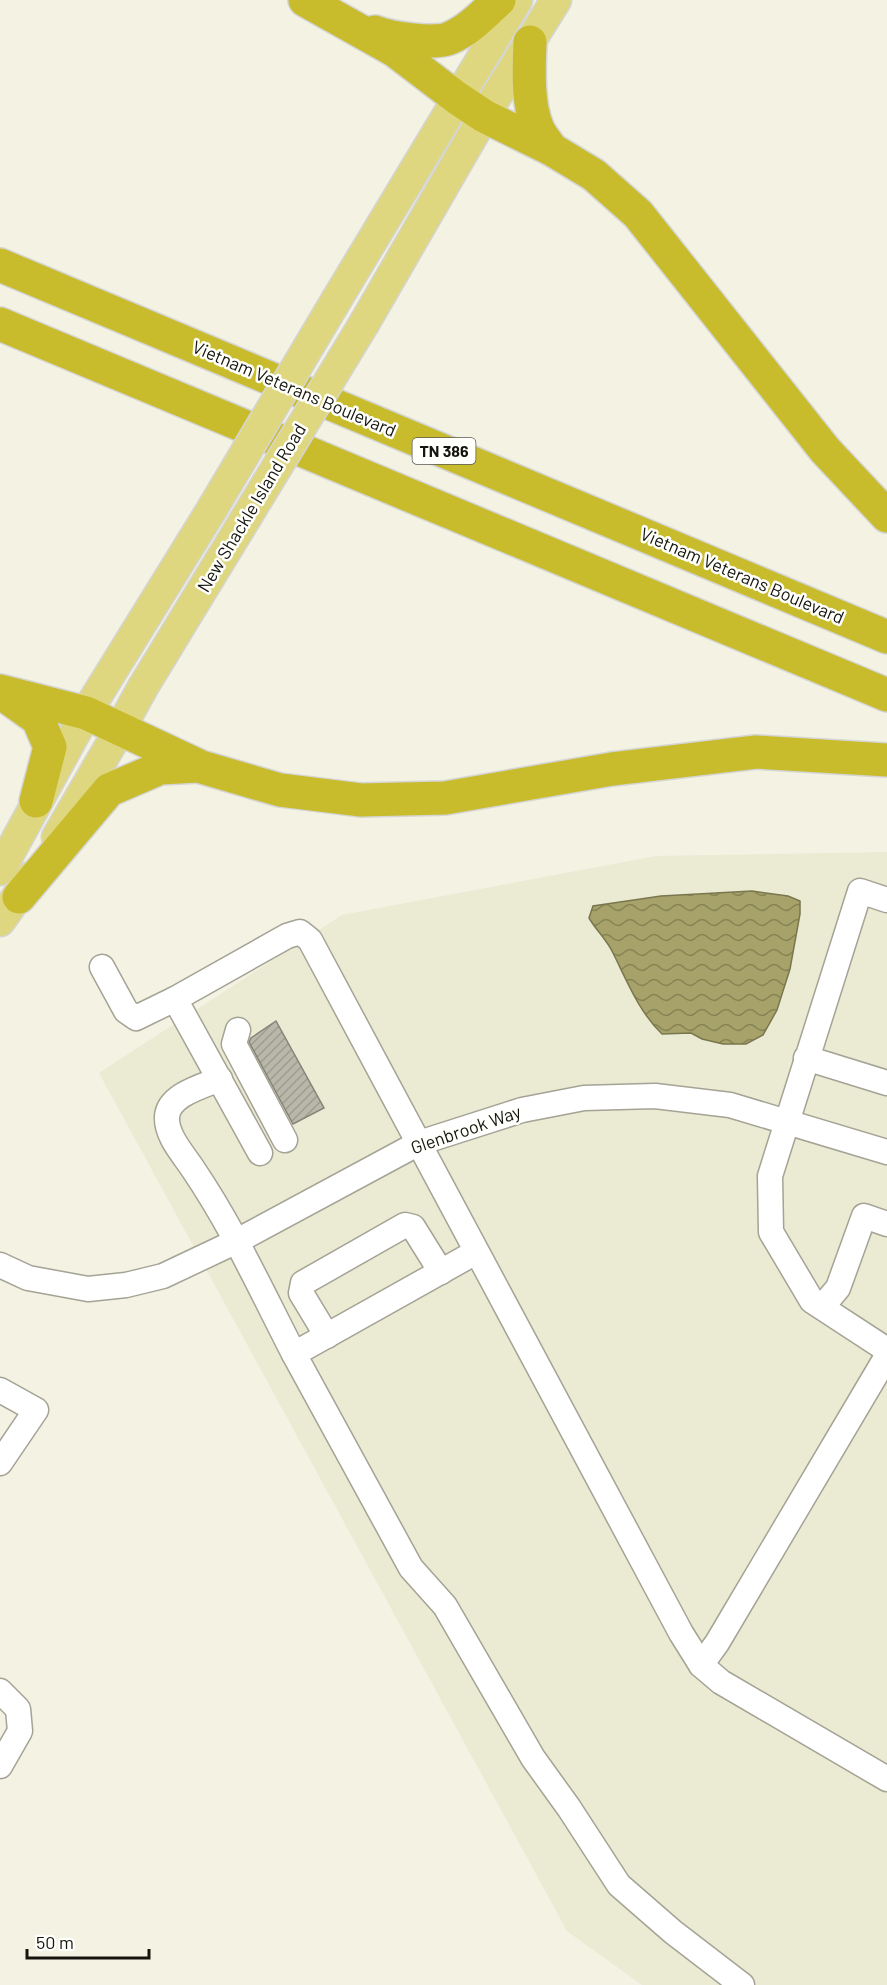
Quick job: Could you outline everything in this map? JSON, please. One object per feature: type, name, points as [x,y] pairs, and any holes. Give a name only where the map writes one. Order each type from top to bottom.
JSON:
[{"type":"highway","points":[[310,3],[382,34],[414,40],[449,40],[475,22],[499,0]]},
{"type":"highway","points":[[310,3],[394,50],[484,116],[551,149],[594,175],[638,214],[825,450],[887,516]]},
{"type":"highway","points":[[530,42],[532,106],[537,128],[551,149]]},
{"type":"highway","name":"Vietnam Veterans Boulevard","points":[[0,266],[887,637]]},
{"type":"highway","points":[[0,324],[887,695]]},
{"type":"highway","points":[[0,692],[86,713],[198,766],[280,789],[361,800],[445,798],[612,769],[756,752],[887,760]]},
{"type":"highway","points":[[0,692],[38,719],[50,747],[36,801]]},
{"type":"highway","points":[[9,909],[109,790],[160,768],[198,766]]},
{"type":"main road","name":"New Shackle Island Road","points":[[0,870],[86,713],[212,509],[517,0]]},
{"type":"main road","name":"New Shackle Island Road","points":[[9,909],[64,826],[143,687],[365,322],[484,116],[556,0]]},
{"type":"street","points":[[887,900],[860,891],[770,1176],[771,1233],[812,1301],[887,1350]]},
{"type":"street","points":[[102,967],[126,1011],[136,1018],[175,999],[286,936],[300,932],[310,940],[681,1633],[701,1665],[722,1682],[887,1779]]},
{"type":"street","points":[[175,999],[260,1153]]},
{"type":"street","points":[[238,1030],[234,1044],[285,1140]]},
{"type":"street","points":[[806,1058],[887,1082]]},
{"type":"street","points":[[220,1079],[175,1100],[167,1115],[167,1121],[176,1144],[237,1241],[294,1354],[411,1568],[445,1606],[533,1758],[619,1885],[673,1932],[742,1985]]},
{"type":"street","name":"Glenbrook Way","points":[[0,1265],[28,1278],[88,1290],[163,1275],[237,1241],[419,1143],[522,1110],[584,1098],[656,1096],[730,1105],[887,1152]]},
{"type":"street","points":[[822,1307],[838,1288],[864,1216],[887,1224]]},
{"type":"street","points":[[327,1336],[301,1293],[303,1283],[405,1225],[413,1227],[441,1272]]},
{"type":"street","points":[[294,1354],[476,1252]]},
{"type":"street","points":[[701,1665],[717,1643],[887,1356]]},
{"type":"street","points":[[0,1390],[36,1410],[3,1451]]},
{"type":"street","points":[[0,1691],[18,1709],[20,1731],[0,1766]]},
{"type":"shaded area","points":[[887,852],[887,1985],[642,1985],[567,1931],[99,1073],[342,915],[656,856]]},
{"type":"water","points":[[752,891],[788,896],[800,901],[800,914],[790,969],[777,1010],[763,1035],[746,1044],[723,1044],[702,1039],[691,1033],[662,1034],[640,1006],[611,948],[589,918],[593,906],[661,896]]},
{"type":"building","points":[[276,1021],[324,1108],[293,1124],[249,1042],[251,1038]]}]
